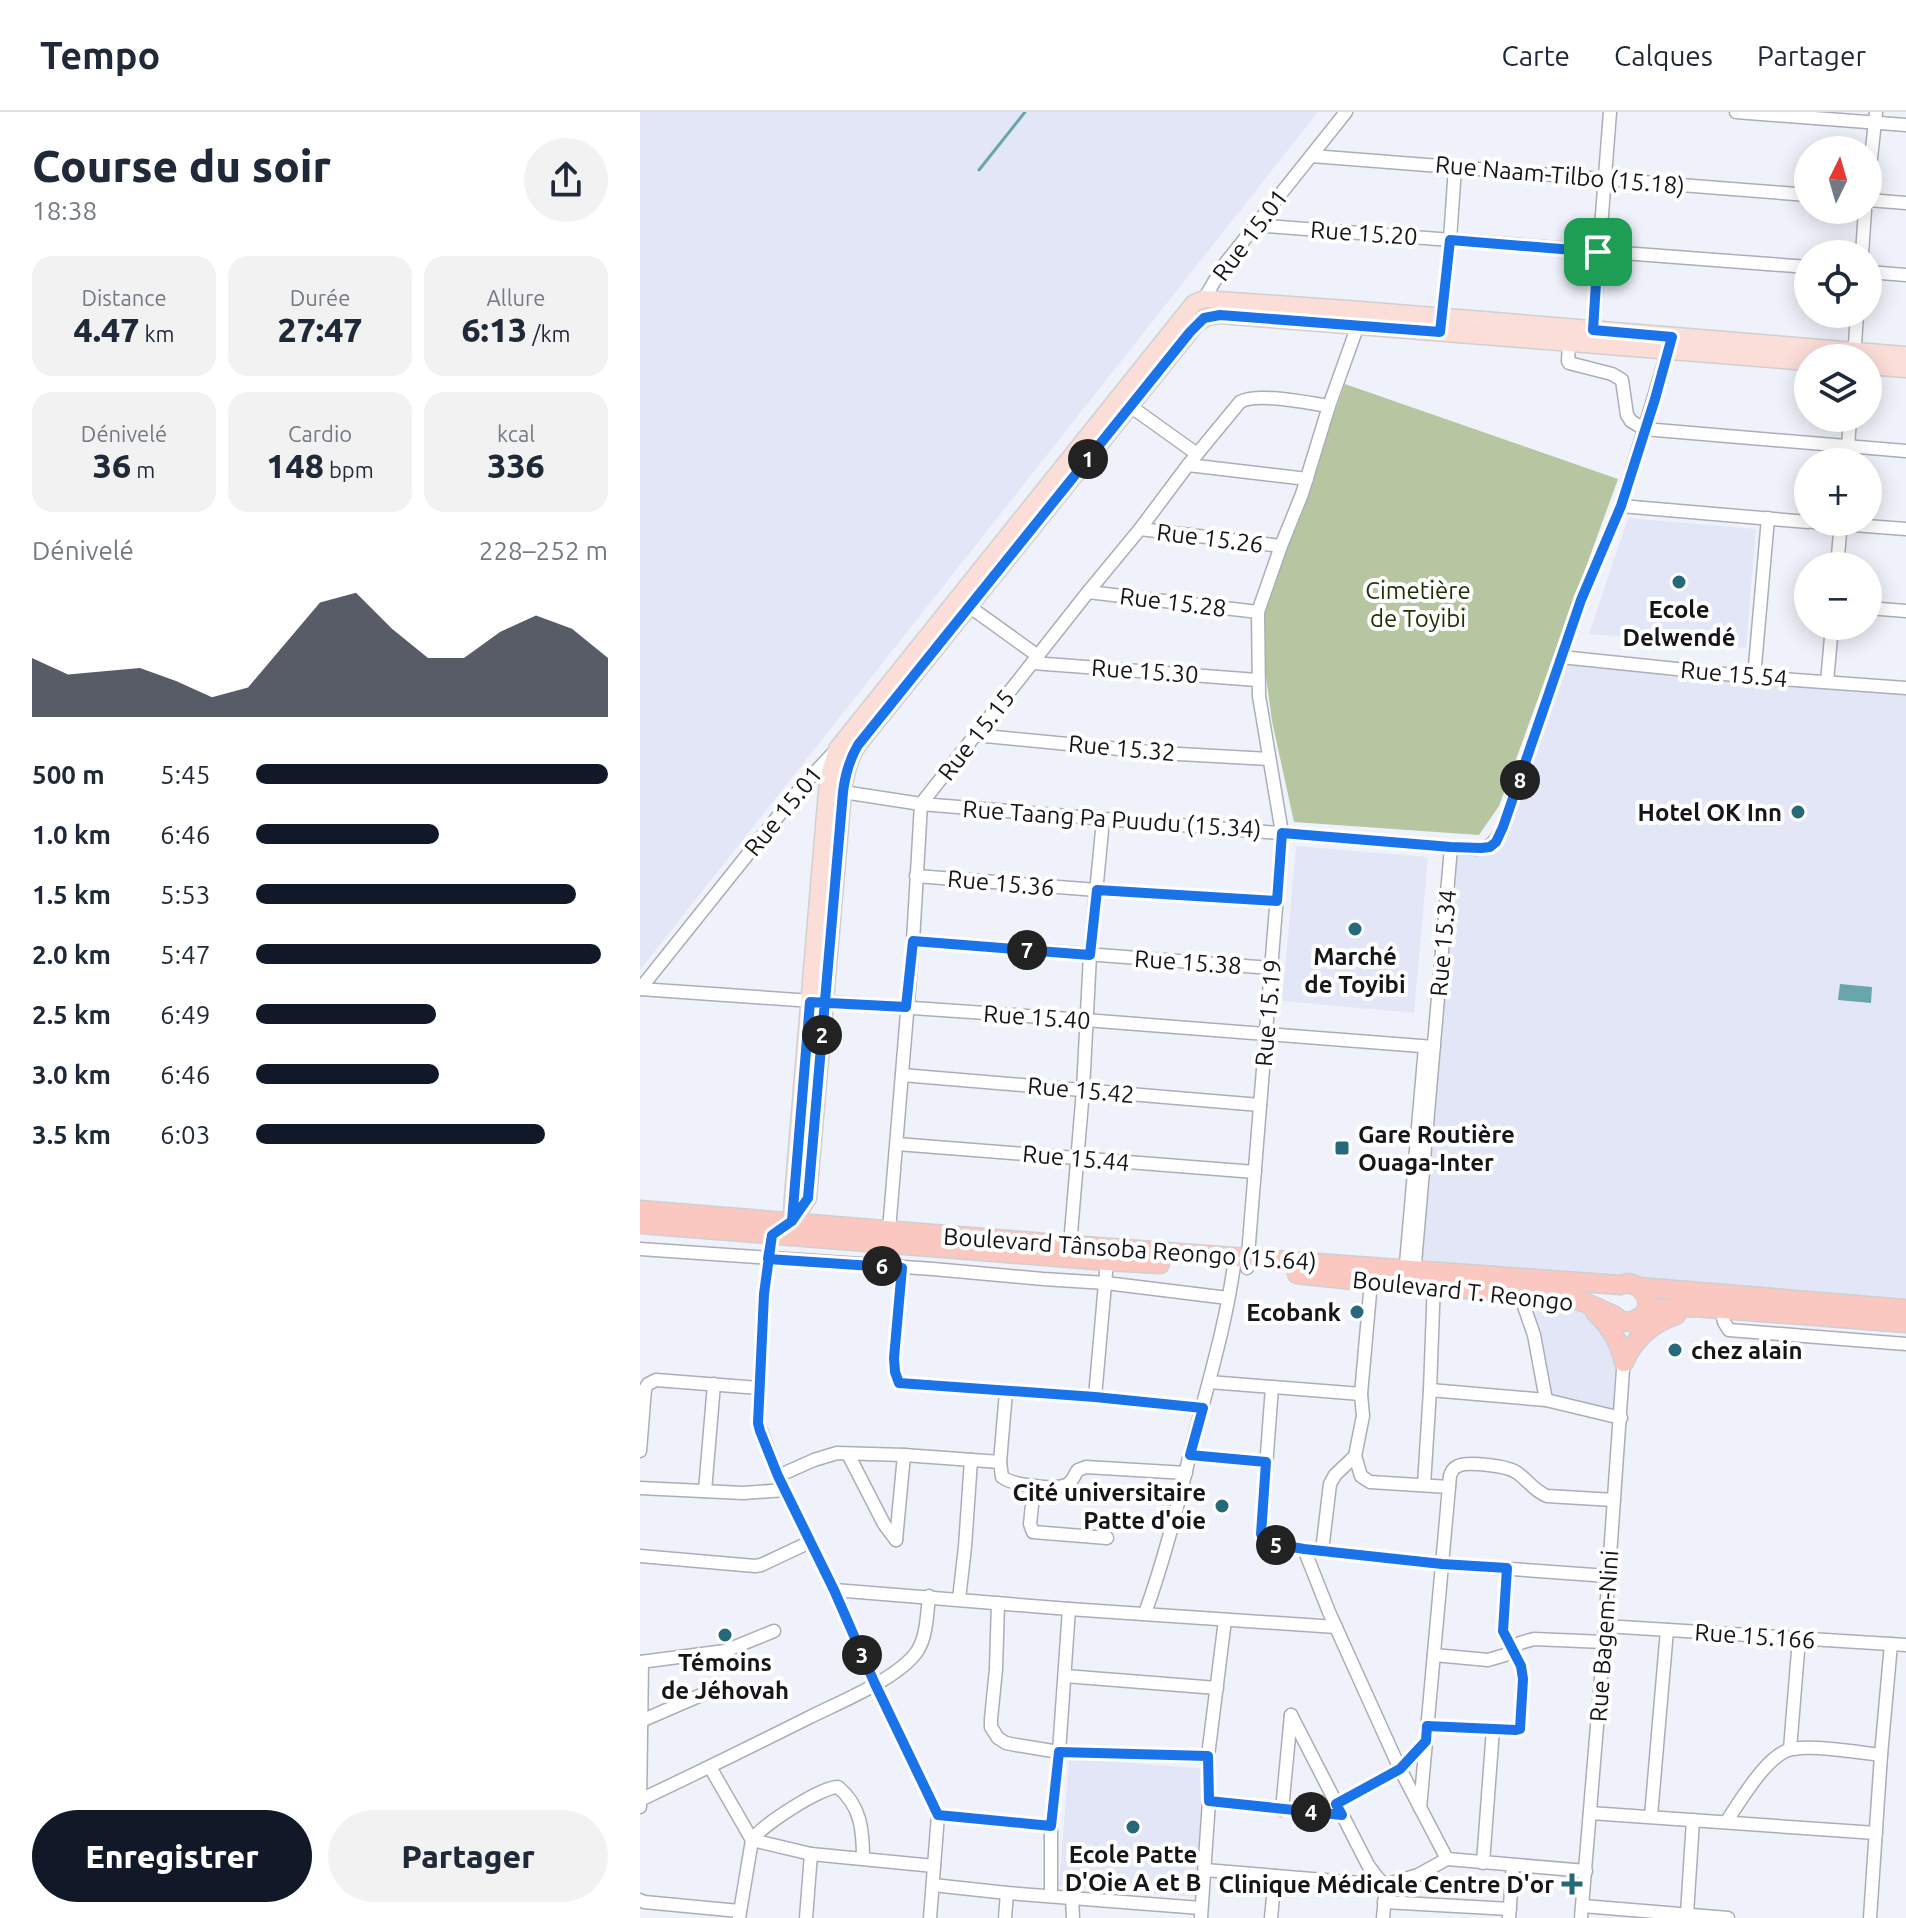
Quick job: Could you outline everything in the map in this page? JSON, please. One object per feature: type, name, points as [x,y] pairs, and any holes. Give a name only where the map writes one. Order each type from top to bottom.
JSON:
[{"type":"highway","name":"Boulevard Tânsoba Reongo (15.64)","points":[[640,1210],[1434,1279],[1629,1283],[1639,1287],[1906,1309]]},
{"type":"highway","name":"Boulevard T. Reongo","points":[[640,1224],[1107,1261],[1241,1263],[1371,1282],[1409,1277]]},
{"type":"highway","name":"Boulevard T. Reongo","points":[[1434,1279],[1561,1296],[1615,1316]]},
{"type":"highway","points":[[1620,1285],[1610,1296],[1609,1306],[1615,1316],[1626,1322],[1662,1309],[1681,1307],[1906,1323]]},
{"type":"highway","points":[[1639,1287],[1644,1290],[1648,1300],[1640,1318]]},
{"type":"highway","points":[[1584,1302],[1611,1330],[1624,1358]]},
{"type":"highway","points":[[1624,1358],[1655,1324],[1680,1313],[1714,1309]]},
{"type":"main road","points":[[1204,299],[1441,325],[1569,343],[1670,344],[1794,351]]},
{"type":"main road","name":"Rue 15.01","points":[[835,792],[858,745],[963,602],[1187,310],[1204,299]]},
{"type":"main road","name":"Rue 15.01","points":[[837,749],[1204,318],[1220,315],[1358,325]]},
{"type":"main road","points":[[1358,325],[1593,330],[1670,344],[1794,360]]},
{"type":"main road","points":[[1882,355],[1906,355]]},
{"type":"main road","points":[[1882,367],[1906,369]]},
{"type":"main road","points":[[772,1235],[792,1221],[808,1198],[817,1003],[835,792],[830,772],[837,749]]},
{"type":"street","name":"Rue 15.01","points":[[1204,299],[1213,281],[1254,225],[1346,112]]},
{"type":"street","points":[[1593,330],[1610,112]]},
{"type":"street","points":[[1736,112],[1876,118],[1906,125]]},
{"type":"street","name":"Rue Naam-Tilbo (15.18)","points":[[1312,156],[1794,194]]},
{"type":"street","points":[[1441,325],[1455,167]]},
{"type":"street","points":[[1882,201],[1906,203]]},
{"type":"street","name":"Rue 15.20","points":[[1254,225],[1794,266]]},
{"type":"street","points":[[1882,273],[1906,275]]},
{"type":"street","name":"Rue 15.19","points":[[1145,1613],[1162,1564],[1228,1298],[1241,1263],[1255,1172],[1282,833],[1257,680],[1258,612],[1307,479],[1358,325]]},
{"type":"street","points":[[1569,343],[1569,363],[1612,374],[1622,380],[1627,415],[1644,429],[1906,451]]},
{"type":"street","points":[[1451,847],[1490,847],[1503,827],[1581,600],[1621,506],[1670,344]]},
{"type":"street","name":"Rue 15.15","points":[[889,1230],[921,804],[1236,406],[1245,398],[1258,397],[1329,406]]},
{"type":"street","points":[[1130,406],[1197,454]]},
{"type":"street","points":[[1848,448],[1849,432]]},
{"type":"street","points":[[1188,465],[1307,479]]},
{"type":"street","points":[[1621,506],[1794,520]]},
{"type":"street","points":[[1754,677],[1768,518]]},
{"type":"street","points":[[1882,527],[1906,529]]},
{"type":"street","name":"Rue 15.26","points":[[1140,529],[1281,546]]},
{"type":"street","name":"Rue 15.28","points":[[1088,592],[1258,612]]},
{"type":"street","points":[[963,602],[1036,659]]},
{"type":"street","points":[[1882,609],[1906,611]]},
{"type":"street","points":[[1827,682],[1831,640]]},
{"type":"street","name":"Rue 15.54","points":[[1561,657],[1754,677],[1906,688]]},
{"type":"street","name":"Rue 15.30","points":[[1036,659],[1257,680]]},
{"type":"street","name":"Rue 15.32","points":[[975,735],[1161,753],[1269,759]]},
{"type":"street","name":"Rue 15.01","points":[[640,989],[804,784],[837,749]]},
{"type":"street","name":"Rue Taang Pa Puudu (15.34)","points":[[835,792],[921,804],[1451,847]]},
{"type":"street","points":[[1070,1245],[1090,955],[1103,820]]},
{"type":"street","name":"Rue 15.34","points":[[1409,1277],[1429,1047],[1451,847]]},
{"type":"street","name":"Rue 15.36","points":[[916,876],[1277,901]]},
{"type":"street","name":"Rue 15.38","points":[[913,941],[1271,968]]},
{"type":"street","name":"Rue 15.40","points":[[640,989],[1429,1047]]},
{"type":"street","name":"Rue 15.42","points":[[902,1075],[1260,1105]]},
{"type":"street","name":"Rue 15.44","points":[[897,1144],[1255,1172]]},
{"type":"street","points":[[772,1235],[758,1423],[778,1476],[938,1815],[930,1918]]},
{"type":"street","points":[[640,1249],[1106,1283],[1228,1298]]},
{"type":"street","points":[[1095,1397],[1107,1261]]},
{"type":"street","points":[[902,1268],[894,1358],[899,1383],[1203,1408]]},
{"type":"street","points":[[1424,1485],[1434,1279]]},
{"type":"street","points":[[1371,1282],[1361,1394],[1363,1416],[1355,1456],[1361,1476],[1370,1482],[1449,1487]]},
{"type":"street","points":[[1519,1292],[1534,1335],[1546,1400]]},
{"type":"street","points":[[1714,1309],[1729,1330],[1906,1344]]},
{"type":"street","points":[[1615,1316],[1621,1331],[1624,1358]]},
{"type":"street","points":[[1624,1358],[1630,1333],[1640,1318]]},
{"type":"street","name":"Rue Bagem-Nini","points":[[1582,1912],[1624,1358]]},
{"type":"street","points":[[640,1451],[646,1387],[652,1382],[759,1388]]},
{"type":"street","points":[[1209,1382],[1361,1394]]},
{"type":"street","points":[[705,1491],[714,1384]]},
{"type":"street","points":[[1272,1387],[1261,1538],[1264,1542],[1442,1564],[1608,1576]]},
{"type":"street","points":[[1430,1390],[1546,1400],[1621,1418]]},
{"type":"street","points":[[1006,1392],[1000,1462],[1002,1477],[1007,1481],[1034,1486],[1065,1485],[1072,1481],[1078,1470],[1086,1467],[1186,1473]]},
{"type":"street","points":[[778,1476],[837,1453],[1000,1462]]},
{"type":"street","points":[[848,1454],[884,1524],[896,1540],[904,1455]]},
{"type":"street","points":[[1190,1455],[1266,1462]]},
{"type":"street","points":[[1322,1551],[1330,1484],[1355,1456]]},
{"type":"street","points":[[959,1599],[971,1460]]},
{"type":"street","points":[[1420,1808],[1452,1470],[1459,1465],[1472,1464],[1513,1470],[1541,1494],[1614,1500]]},
{"type":"street","points":[[1034,1486],[1030,1524],[1033,1532],[1107,1538]]},
{"type":"street","points":[[640,1488],[743,1493],[785,1490]]},
{"type":"street","points":[[640,1556],[755,1566],[810,1542]]},
{"type":"street","points":[[1304,1549],[1400,1769],[1447,1859]]},
{"type":"street","points":[[1427,1726],[1520,1729],[1521,1666],[1503,1631],[1507,1568]]},
{"type":"street","points":[[834,1590],[1336,1627]]},
{"type":"street","points":[[640,1800],[875,1684],[905,1664],[923,1639],[929,1596]]},
{"type":"street","points":[[998,1603],[991,1719],[998,1738],[1006,1743],[1059,1752],[1208,1756]]},
{"type":"street","points":[[1051,1896],[1051,1826],[1069,1609]]},
{"type":"street","points":[[933,1885],[1201,1913],[1209,1801],[1208,1756],[1225,1620]]},
{"type":"street","name":"Rue 15.166","points":[[1605,1626],[1906,1645]]},
{"type":"street","points":[[1651,1816],[1667,1630]]},
{"type":"street","points":[[640,1808],[641,1662],[725,1651],[774,1631]]},
{"type":"street","points":[[1434,1655],[1488,1660],[1505,1655],[1520,1643],[1534,1639],[1604,1642]]},
{"type":"street","points":[[1790,1749],[1799,1639]]},
{"type":"street","points":[[1870,1918],[1891,1644]]},
{"type":"street","points":[[1065,1676],[1217,1688]]},
{"type":"street","points":[[641,1721],[722,1686]]},
{"type":"street","points":[[1282,1810],[1291,1715],[1368,1865],[1385,1885],[1383,1918]]},
{"type":"street","points":[[1483,1863],[1493,1729]]},
{"type":"street","points":[[1209,1801],[1282,1810],[1339,1809],[1400,1769],[1426,1741]]},
{"type":"street","points":[[1726,1822],[1760,1773],[1790,1749],[1881,1755]]},
{"type":"street","points":[[710,1767],[752,1840],[811,1854],[934,1866]]},
{"type":"street","points":[[640,1900],[739,1915],[752,1840],[762,1828],[831,1787],[838,1787],[858,1811],[863,1859]]},
{"type":"street","points":[[1590,1813],[1876,1833]]},
{"type":"street","points":[[938,1815],[1051,1826]]},
{"type":"street","points":[[1687,1914],[1693,1820]]},
{"type":"street","points":[[806,1918],[811,1854]]},
{"type":"street","points":[[1205,1870],[1385,1885],[1418,1875],[1447,1859],[1586,1871]]},
{"type":"street","points":[[1384,1902],[1509,1914],[1513,1865]]},
{"type":"street","points":[[1271,1918],[1275,1876]]},
{"type":"street","points":[[1005,1918],[1007,1893]]},
{"type":"street","points":[[1072,1898],[1073,1918]]},
{"type":"street","points":[[1582,1912],[1728,1918]]},
{"type":"shaded area","points":[[640,112],[1318,112],[640,970]]},
{"type":"shaded area","name":"Ecole Delwendé","points":[[1628,518],[1756,529],[1746,648],[1589,634]]},
{"type":"shaded area","points":[[1561,657],[1906,688],[1906,1309],[1414,1271],[1451,847],[1490,847]]},
{"type":"shaded area","name":"Marché de Toyibi","points":[[1296,846],[1428,857],[1414,1013],[1282,1001]]},
{"type":"shaded area","points":[[1531,1303],[1583,1311],[1601,1323],[1610,1337],[1615,1362],[1613,1411],[1552,1397]]},
{"type":"shaded area","name":"Ecole Patte D'Oie A et B","points":[[1069,1758],[1208,1769],[1198,1897],[1059,1886]]},
{"type":"green space","name":"Cimetière de Toyibi","points":[[1345,384],[1618,479],[1499,806],[1479,835],[1294,822],[1272,721],[1261,640],[1264,607]]},
{"type":"water","points":[[1840,984],[1872,987],[1871,1003],[1838,1000]]},
{"type":"waterway","points":[[979,170],[1025,112]]},
{"type":"place","name":"Ecole Delwendé","points":[[1679,582]]},
{"type":"place","name":"Hotel OK Inn","points":[[1798,812]]},
{"type":"place","name":"Marché de Toyibi","points":[[1355,929]]},
{"type":"place","name":"Gare Routière Ouaga-Inter","points":[[1342,1148]]},
{"type":"place","name":"Ecobank","points":[[1357,1312]]},
{"type":"place","name":"chez alain","points":[[1675,1350]]},
{"type":"place","name":"Cité universitaire Patte d'oie","points":[[1222,1506]]},
{"type":"place","name":"Témoins de Jéhovah","points":[[725,1635]]},
{"type":"place","name":"Ecole Patte D'Oie A et B","points":[[1133,1827]]},
{"type":"place","name":"Clinique Médicale Centre D'or","points":[[1572,1884]]},
{"type":"route","points":[[1598,252],[1450,240],[1440,332],[1220,315],[1204,318],[968,607],[852,756],[843,792],[825,1003],[816,1115],[808,1198],[792,1221],[772,1235],[768,1259],[764,1294],[758,1423],[778,1476],[938,1815],[1051,1826],[1059,1752],[1208,1756],[1209,1801],[1342,1815],[1336,1804],[1400,1769],[1426,1741],[1427,1726],[1520,1729],[1521,1666],[1503,1631],[1507,1568],[1442,1564],[1268,1544],[1261,1538],[1266,1462],[1190,1455],[1203,1408],[899,1383],[894,1358],[902,1268],[768,1259],[772,1235],[792,1221],[810,1002],[825,1003],[906,1007],[913,941],[1090,955],[1097,890],[1277,901],[1282,833],[1451,847],[1481,848],[1490,847],[1496,842],[1581,600],[1621,506],[1672,337],[1593,330],[1598,252]]}]
